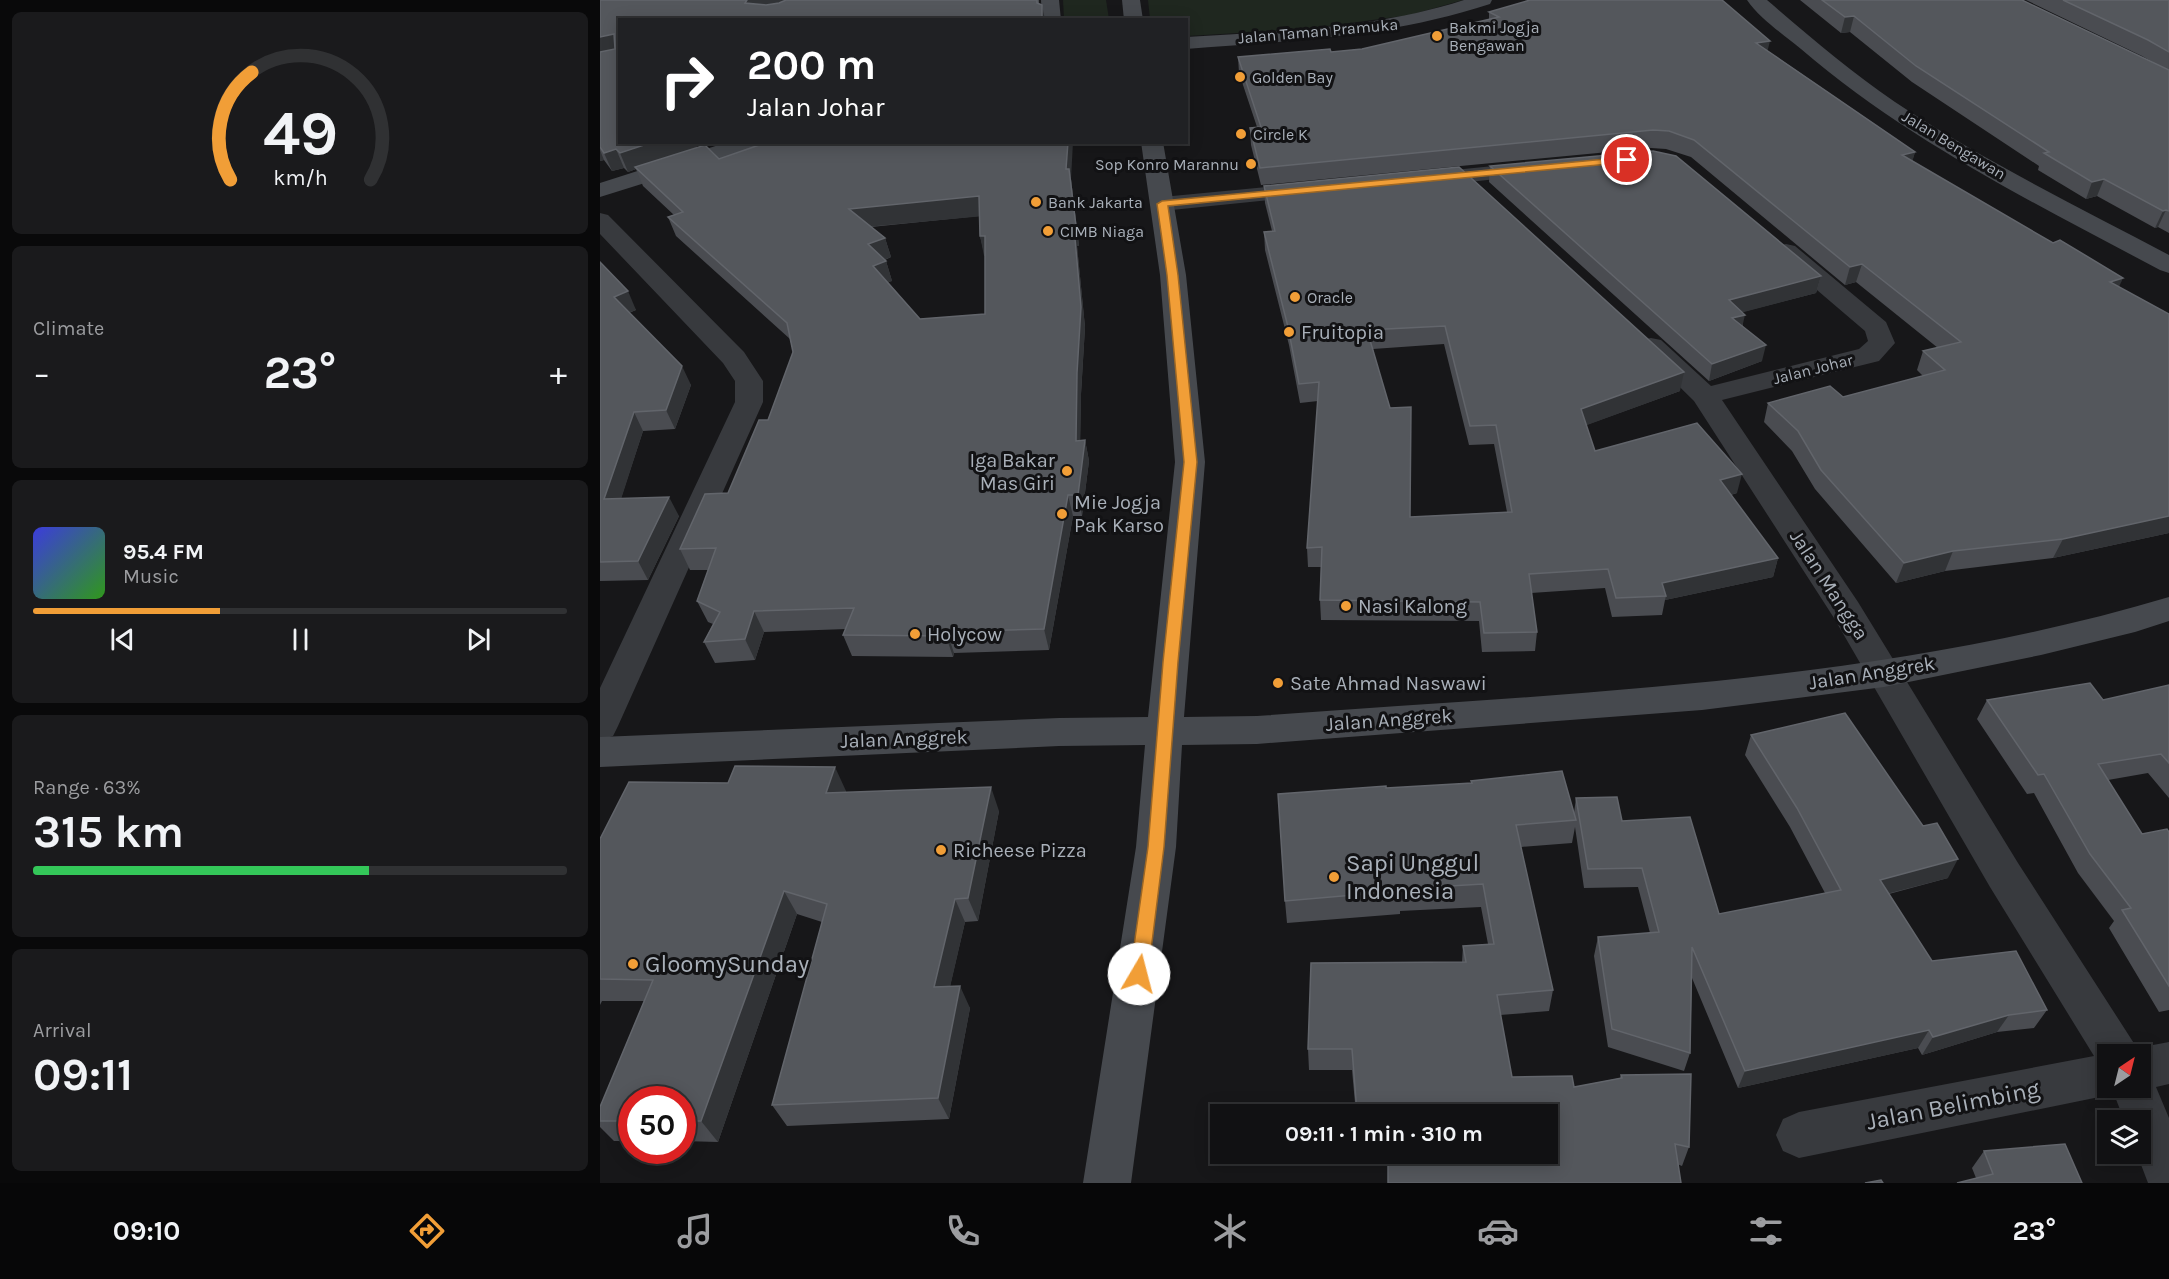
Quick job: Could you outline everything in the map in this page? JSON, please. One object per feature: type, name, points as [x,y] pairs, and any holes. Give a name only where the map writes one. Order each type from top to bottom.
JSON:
[{"type":"street","points":[[1050,0],[1052,18]]},
{"type":"street","points":[[1131,0],[1134,18]]},
{"type":"street","name":"Jalan Taman Pramuka","points":[[1188,43],[1359,30],[1404,24],[1447,13],[1483,0]]},
{"type":"street","name":"Jalan Bengawan","points":[[1756,0],[1851,80],[1921,127],[2008,178],[2169,265]]},
{"type":"street","points":[[600,190],[746,144]]},
{"type":"street","points":[[1107,1183],[1156,847],[1190,462],[1173,275],[1152,144]]},
{"type":"street","points":[[1397,182],[1556,167]]},
{"type":"street","points":[[1467,176],[1493,200]]},
{"type":"street","points":[[1162,204],[1327,189]]},
{"type":"street","points":[[600,220],[734,358],[749,381],[749,402],[600,726]]},
{"type":"street","name":"Jalan Johar","points":[[1704,396],[1869,355],[1882,343],[1877,328],[1771,239]]},
{"type":"street","name":"Jalan Mangga","points":[[1634,331],[1704,396],[1846,610],[2004,875],[2111,1044]]},
{"type":"street","name":"Jalan Anggrek","points":[[600,752],[1059,732],[1257,730],[1702,696],[1884,674],[2052,640],[2136,620],[2169,609]]},
{"type":"street","points":[[2151,1066],[2169,1063]]},
{"type":"street","name":"Jalan Belimbing","points":[[1798,1135],[2097,1077]]},
{"type":"street","points":[[2138,1098],[2169,1176]]},
{"type":"shaded area","points":[[1063,0],[1106,0],[1109,18],[1064,18]]},
{"type":"shaded area","points":[[1148,0],[1463,0],[1410,15],[1305,29],[1188,36],[1188,18],[1150,18]]},
{"type":"building","points":[[600,0],[747,0],[745,3],[766,5],[786,0],[1037,0],[1037,3],[1042,5],[1042,18],[618,18],[618,144],[647,144],[620,153],[616,149],[604,153],[600,147],[600,52],[615,49],[614,34],[600,37]]},
{"type":"building","points":[[1530,0],[1722,0],[1770,41],[1756,43],[1915,152],[1902,155],[2053,243],[2060,240],[2123,278],[2110,282],[2169,314],[2169,516],[2063,539],[1953,551],[1904,563],[1821,470],[1798,431],[1768,403],[1830,386],[1843,397],[1945,370],[1923,351],[1961,342],[1862,264],[1850,267],[1694,140],[1669,131],[1653,130],[1260,168],[1250,128],[1261,127],[1238,57],[1330,49],[1331,52],[1362,49],[1499,17],[1489,12]]},
{"type":"building","points":[[1822,0],[2022,0],[2169,70],[2169,211],[2163,211],[2104,179],[2092,182],[2044,153],[2049,152],[1916,66],[1854,16],[1845,17]]},
{"type":"building","points":[[2063,0],[2169,0],[2169,52],[2148,40]]},
{"type":"building","points":[[762,144],[1068,144],[1066,169],[1069,169],[1076,226],[1074,227],[1081,307],[1076,441],[1085,440],[1078,495],[1068,495],[1044,629],[947,632],[946,636],[843,635],[854,608],[754,611],[745,639],[704,642],[720,612],[697,601],[716,548],[680,549],[705,494],[728,493],[759,420],[768,420],[793,352],[787,323],[668,217],[683,212],[635,167],[705,145],[719,159]],"holes":[[[979,196],[980,236],[985,236],[985,314],[920,319],[873,266],[886,261],[868,244],[885,238],[849,209]]]},
{"type":"building","points":[[1653,151],[1676,156],[1821,276],[1729,300],[1745,315],[1732,318],[1766,345],[1712,364],[1490,166]]},
{"type":"building","points":[[1459,167],[1684,372],[1581,409],[1595,451],[1697,423],[1742,474],[1720,480],[1778,558],[1662,583],[1666,596],[1616,598],[1608,569],[1529,574],[1537,632],[1484,633],[1480,602],[1320,600],[1322,547],[1307,548],[1319,382],[1299,384],[1288,327],[1264,232],[1275,231],[1264,186]],"holes":[[[1445,326],[1470,426],[1496,425],[1512,512],[1410,517],[1411,407],[1390,408],[1367,330]]]},
{"type":"building","points":[[600,262],[628,291],[614,297],[682,366],[666,410],[634,412],[604,499],[669,497],[638,561],[600,562]]},
{"type":"building","points":[[2090,683],[2103,700],[2169,685],[2169,763],[2161,754],[2098,764],[2142,834],[2167,829],[2169,832],[2169,986],[2122,910],[2131,908],[2090,854],[2044,774],[2038,775],[1987,700]]},
{"type":"building","points":[[1845,713],[1923,826],[1937,823],[1958,859],[1880,880],[1932,961],[2016,951],[2047,1010],[2009,1015],[1933,1037],[1929,1030],[1745,1071],[1692,947],[1690,1053],[1612,1029],[1598,937],[1659,932],[1642,868],[1588,869],[1576,798],[1617,797],[1622,821],[1690,817],[1719,914],[1841,890],[1797,808],[1751,735]]},
{"type":"building","points":[[735,766],[835,767],[826,793],[991,787],[968,898],[955,899],[934,987],[960,986],[938,1098],[772,1105],[827,904],[784,891],[701,1121],[696,1121],[696,1086],[618,1086],[618,1121],[600,1121],[600,1107],[653,980],[600,979],[600,839],[629,782],[728,783]]},
{"type":"building","points":[[1562,771],[1576,820],[1516,825],[1553,990],[1497,995],[1512,1077],[1572,1076],[1574,1087],[1622,1078],[1621,1075],[1691,1074],[1689,1147],[1675,1144],[1681,1183],[1388,1183],[1388,1164],[1558,1164],[1558,1104],[1356,1104],[1352,1049],[1308,1049],[1311,963],[1466,962],[1463,946],[1494,944],[1483,884],[1400,889],[1400,891],[1285,901],[1278,794],[1386,786],[1386,788],[1472,783],[1471,781]]},
{"type":"building","points":[[2065,1144],[2082,1183],[1957,1183],[1993,1174],[1984,1151]]},
{"type":"building","points":[[1881,1180],[1883,1183],[1865,1183]]},
{"type":"place","name":"Bakmi Jogja Bengawan","points":[[1437,36]]},
{"type":"place","name":"Golden Bay","points":[[1240,77]]},
{"type":"place","name":"Circle K","points":[[1241,134]]},
{"type":"place","name":"Sop Konro Marannu","points":[[1251,164]]},
{"type":"place","name":"Bank Jakarta","points":[[1036,202]]},
{"type":"place","name":"CIMB Niaga","points":[[1048,231]]},
{"type":"place","name":"Oracle","points":[[1295,297]]},
{"type":"place","name":"Fruitopia","points":[[1289,332]]},
{"type":"place","name":"Iga Bakar Mas Giri","points":[[1067,471]]},
{"type":"place","name":"Mie Jogja Pak Karso","points":[[1062,514]]},
{"type":"place","name":"Nasi Kalong","points":[[1346,606]]},
{"type":"place","name":"Holycow","points":[[915,634]]},
{"type":"place","name":"Sate Ahmad Naswawi","points":[[1278,683]]},
{"type":"place","name":"Richeese Pizza","points":[[941,850]]},
{"type":"place","name":"Sapi Unggul Indonesia","points":[[1334,877]]},
{"type":"place","name":"GloomySunday","points":[[633,964]]},
{"type":"route","points":[[1139,974],[1156,847],[1170,662],[1187,513],[1190,462],[1173,275],[1162,204],[1627,160]]}]
